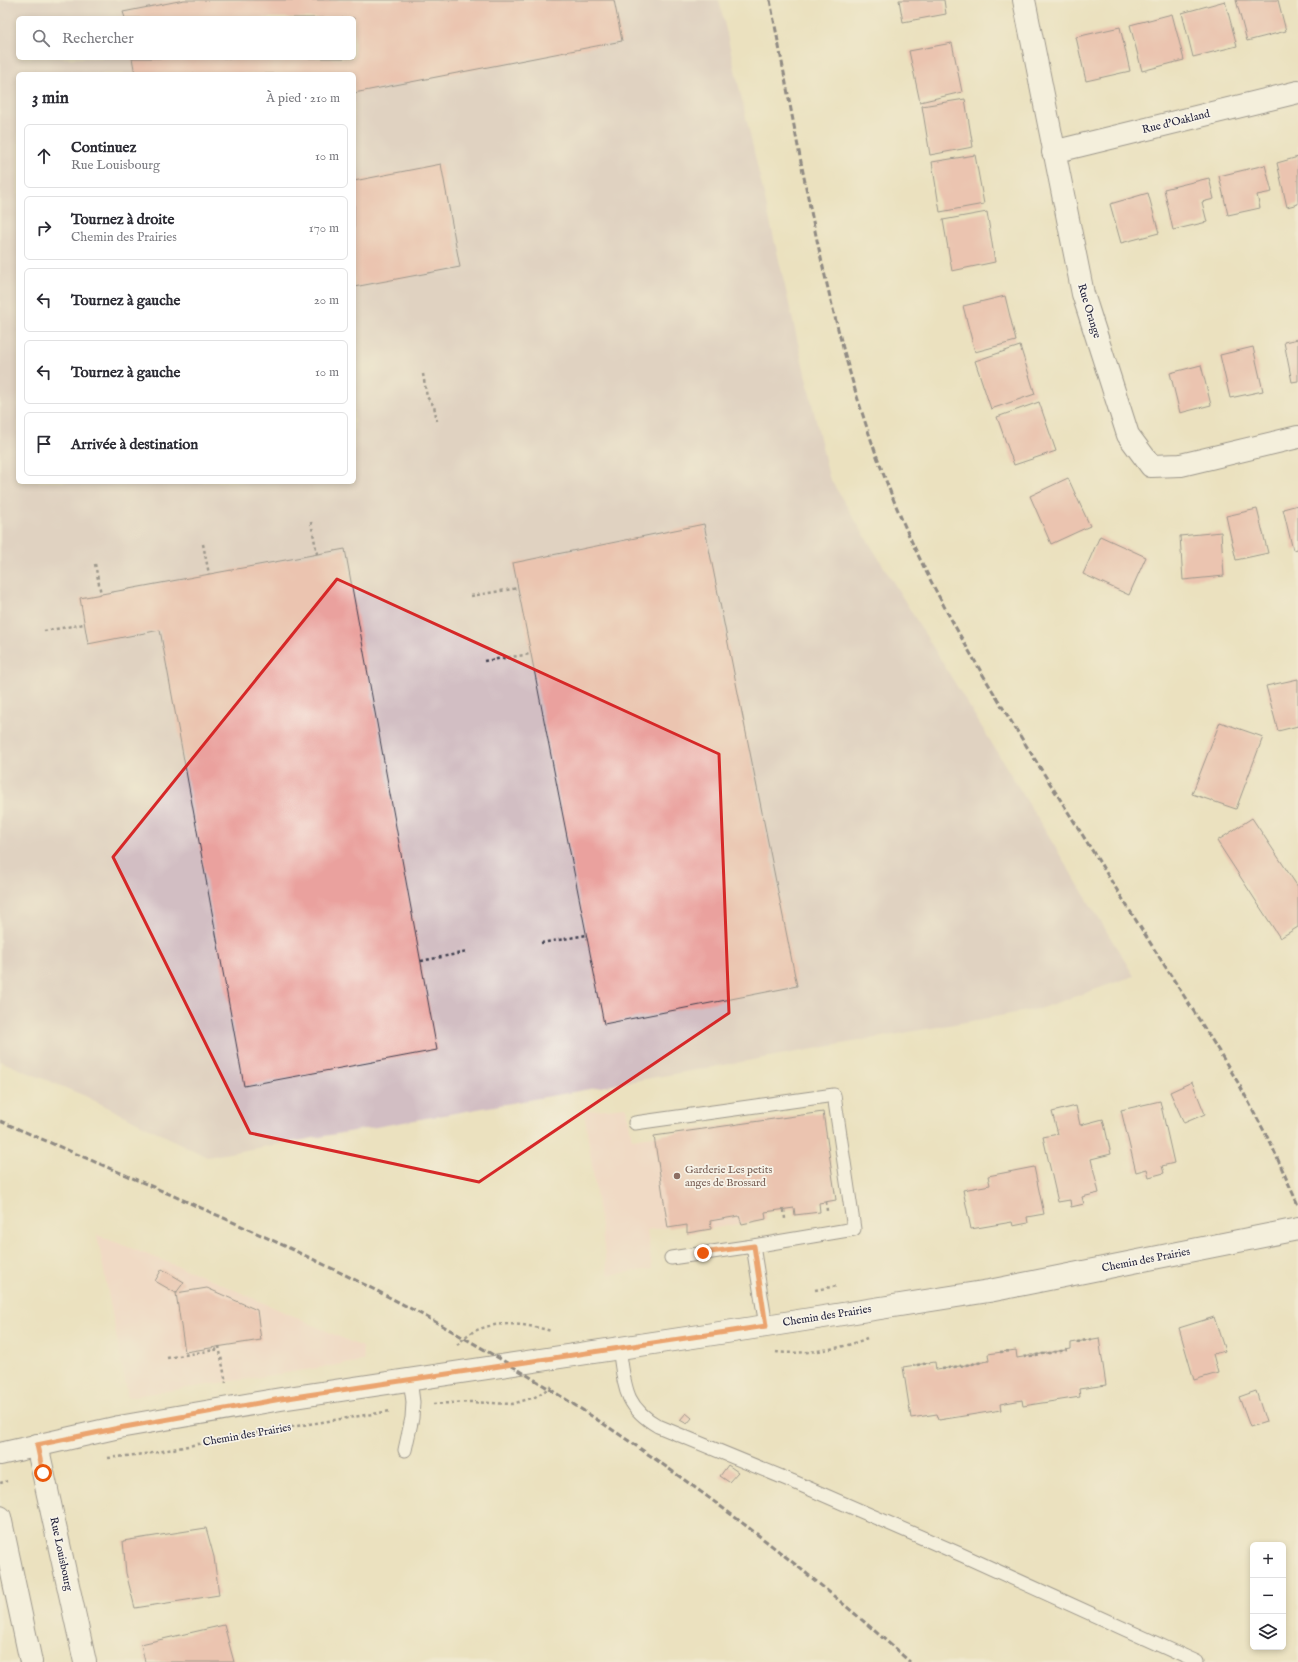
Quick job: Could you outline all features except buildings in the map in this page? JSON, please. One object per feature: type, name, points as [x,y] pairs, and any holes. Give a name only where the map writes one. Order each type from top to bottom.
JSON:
[{"type":"street","name":"Rue Orange","points":[[1024,0],[1053,152],[1083,294],[1128,435],[1151,466],[1181,465],[1298,438]]},
{"type":"street","name":"Rue d'Oakland","points":[[1053,152],[1298,92]]},
{"type":"street","name":"Chemin des Prairies","points":[[0,1454],[119,1428],[238,1406],[988,1291],[1298,1229]]},
{"type":"street","name":"Rue Louisbourg","points":[[37,1445],[85,1662]]},
{"type":"street","points":[[0,1517],[31,1662]]},
{"type":"lane","points":[[636,1123],[834,1095],[854,1229],[671,1258]]},
{"type":"lane","points":[[754,1246],[766,1326]]},
{"type":"lane","points":[[619,1348],[626,1388],[632,1404],[647,1420],[658,1426],[948,1548],[1197,1662]]},
{"type":"lane","points":[[405,1450],[412,1418],[413,1402],[410,1380]]},
{"type":"path","points":[[423,374],[428,398],[434,406],[437,421]]},
{"type":"path","points":[[311,522],[317,554]]},
{"type":"path","points":[[203,544],[209,574]]},
{"type":"path","points":[[95,564],[101,594]]},
{"type":"path","points":[[471,596],[518,588]]},
{"type":"path","points":[[44,631],[84,624]]},
{"type":"path","points":[[484,662],[531,654]]},
{"type":"path","points":[[540,943],[587,935]]},
{"type":"path","points":[[421,961],[467,952]]},
{"type":"path","points":[[1077,1342],[1092,1339]]},
{"type":"path","points":[[168,1358],[220,1348],[227,1387]]},
{"type":"path","points":[[1024,1357],[1067,1350]]},
{"type":"path","points":[[1000,1352],[1011,1351]]},
{"type":"path","points":[[942,1369],[984,1362]]},
{"type":"path","points":[[917,1365],[930,1363]]},
{"type":"path","points":[[430,1405],[470,1402],[512,1404],[535,1397],[559,1382]]},
{"type":"path","name":"Chemin des Prairies","points":[[104,1459],[153,1453],[253,1433],[397,1410]]},
{"type":"highlighted area","points":[[337,579],[719,754],[729,1013],[479,1182],[250,1133],[113,857]]},
{"type":"shaded area","points":[[0,0],[719,0],[829,477],[1134,976],[1039,1009],[207,1157],[85,1096],[0,1061]]},
{"type":"shaded area","name":"Garderie Les petits anges de Brossard","points":[[626,1107],[632,1139],[752,1122],[766,1219],[687,1233],[686,1225],[647,1230],[652,1269],[608,1275],[584,1111]]},
{"type":"shaded area","points":[[97,1235],[203,1276],[362,1347],[364,1361],[128,1397]]},
{"type":"railway","points":[[770,0],[806,188],[834,313],[870,436],[908,534],[945,608],[986,680],[1240,1086],[1271,1144],[1298,1205]]},
{"type":"railway","points":[[0,1121],[272,1240],[379,1292],[432,1320],[496,1357],[621,1435],[740,1521],[855,1614],[910,1662]]},
{"type":"place","name":"Garderie Les petits anges de Brossard","points":[[677,1176]]},
{"type":"route","points":[[43,1473],[37,1445],[83,1435],[281,1399],[766,1326],[754,1246],[703,1253]]}]
